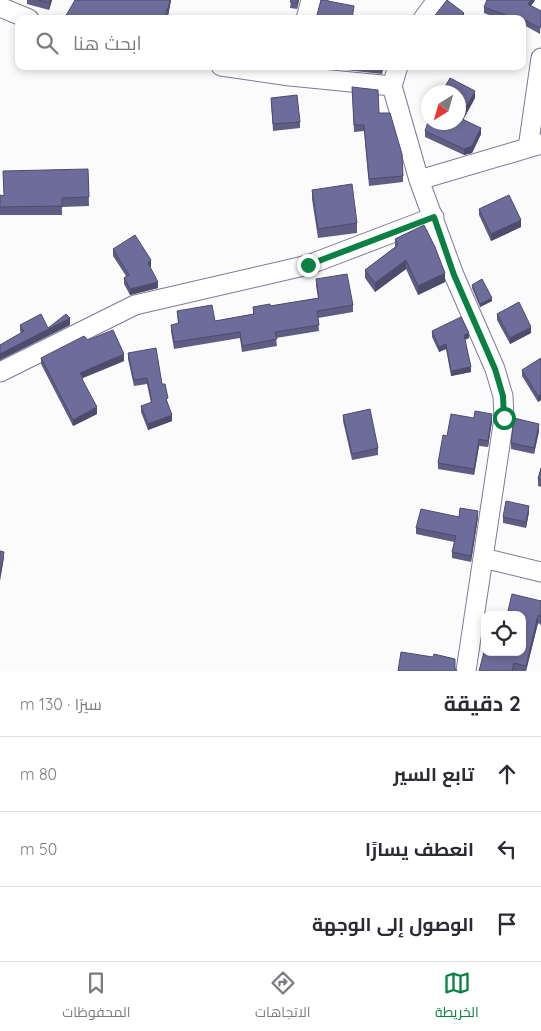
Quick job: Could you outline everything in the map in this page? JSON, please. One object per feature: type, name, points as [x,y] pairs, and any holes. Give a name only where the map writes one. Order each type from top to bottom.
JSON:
[{"type":"street","points":[[307,15],[311,0]]},
{"type":"street","points":[[427,15],[437,0]]},
{"type":"street","points":[[0,7],[19,15]]},
{"type":"street","points":[[419,180],[535,146],[541,58]]},
{"type":"street","points":[[277,70],[392,86]]},
{"type":"street","points":[[397,70],[392,86],[419,180],[454,275],[495,369],[503,396],[504,418],[466,671]]},
{"type":"street","points":[[0,372],[135,305],[308,265],[434,217]]},
{"type":"street","points":[[483,558],[541,572]]},
{"type":"building","points":[[38,0],[50,0],[49,3]]},
{"type":"building","points":[[75,0],[170,0],[166,15],[66,15]]},
{"type":"building","points":[[291,0],[298,0],[297,3],[290,2]]},
{"type":"building","points":[[321,0],[354,6],[353,15],[317,15]]},
{"type":"building","points":[[447,0],[464,13],[462,15],[435,15]]},
{"type":"building","points":[[487,0],[531,0],[528,4],[541,11],[540,28],[526,21],[526,15],[506,15],[484,7]]},
{"type":"building","points":[[450,78],[463,85],[446,85]]},
{"type":"building","points":[[466,86],[475,91],[466,107]]},
{"type":"building","points":[[352,87],[378,90],[379,113],[390,113],[402,154],[403,176],[369,179],[364,125],[354,125]]},
{"type":"building","points":[[297,95],[300,122],[273,124],[271,98]]},
{"type":"building","points":[[466,121],[481,128],[472,146],[464,149],[425,131],[466,130]]},
{"type":"building","points":[[88,169],[89,197],[62,198],[62,206],[0,207],[0,195],[4,196],[3,171]]},
{"type":"building","points":[[352,184],[357,223],[318,229],[312,190]]},
{"type":"building","points":[[509,195],[521,220],[491,234],[479,209]]},
{"type":"building","points":[[424,225],[445,273],[418,286],[406,260],[375,283],[365,270],[398,245],[395,239]]},
{"type":"building","points":[[135,235],[151,260],[148,263],[158,282],[130,289],[124,278],[129,275],[113,249]]},
{"type":"building","points":[[347,274],[353,305],[317,311],[319,325],[275,332],[277,339],[242,346],[240,332],[174,342],[171,325],[179,323],[177,311],[212,305],[215,321],[254,314],[253,307],[319,298],[316,279]]},
{"type":"building","points":[[482,279],[492,298],[480,304],[472,285]]},
{"type":"building","points":[[519,302],[531,327],[510,338],[497,314]]},
{"type":"building","points":[[41,314],[48,328],[66,314],[70,318],[0,354],[0,345],[24,331],[20,325]]},
{"type":"building","points":[[461,317],[469,333],[464,335],[471,367],[451,371],[446,344],[439,347],[432,331]]},
{"type":"building","points":[[113,330],[124,354],[80,373],[97,407],[73,420],[41,358],[84,336],[88,340]]},
{"type":"building","points":[[156,348],[162,384],[165,384],[168,398],[166,399],[172,415],[148,424],[141,406],[152,402],[147,378],[134,380],[128,353]]},
{"type":"building","points":[[541,358],[541,394],[538,396],[522,370]]},
{"type":"building","points":[[370,409],[378,448],[352,454],[343,415]]},
{"type":"building","points":[[475,411],[492,414],[488,441],[479,439],[474,469],[438,463],[443,435],[447,436],[451,414],[474,418]]},
{"type":"building","points":[[514,418],[539,424],[534,448],[511,443]]},
{"type":"building","points":[[541,468],[541,480],[538,479]]},
{"type":"building","points":[[506,501],[529,506],[526,522],[503,517]]},
{"type":"building","points":[[460,508],[478,511],[471,556],[452,552],[456,536],[416,528],[421,509],[459,517]]},
{"type":"building","points":[[0,551],[4,552],[0,575]]},
{"type":"building","points":[[512,594],[541,601],[541,617],[538,615],[526,666],[514,663],[512,671],[479,671],[483,656],[526,656],[526,611],[508,611]]},
{"type":"building","points":[[401,652],[433,657],[434,654],[455,659],[457,671],[398,671]]},
{"type":"route","points":[[308,265],[434,217],[454,275],[495,369],[503,396],[504,418]]}]
